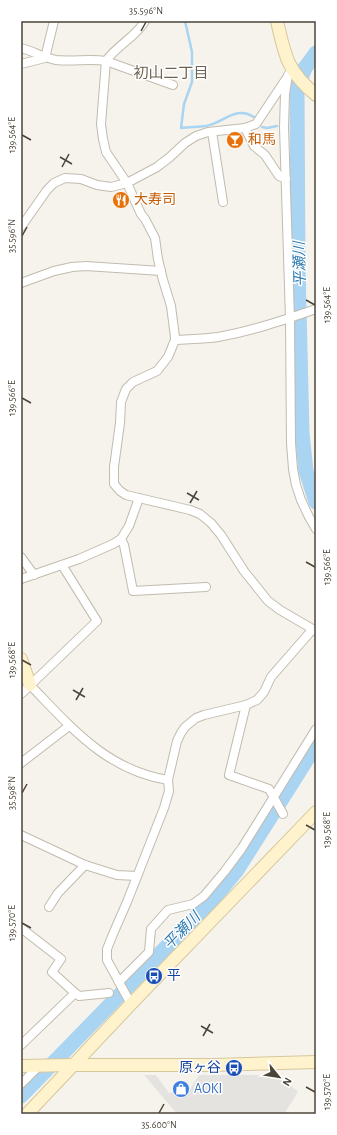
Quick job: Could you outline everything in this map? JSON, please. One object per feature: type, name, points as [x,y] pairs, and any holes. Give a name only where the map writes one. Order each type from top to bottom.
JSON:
[{"type":"street","points":[[45,58],[54,21]]},
{"type":"street","points":[[131,1004],[107,960],[107,949],[164,808],[169,791],[168,780],[180,733],[192,720],[204,715],[246,705],[257,700],[264,692],[271,678],[314,630],[280,610],[268,601],[244,571],[211,522],[200,514],[190,510],[126,495],[114,484],[114,467],[120,423],[121,402],[126,389],[134,382],[157,371],[168,357],[175,340],[171,306],[158,260],[155,238],[141,214],[127,183],[116,169],[106,152],[101,124],[106,60],[138,32],[145,21]]},
{"type":"street","points":[[278,21],[284,50],[291,72],[316,95]]},
{"type":"street","points":[[21,48],[45,58],[57,60],[106,60],[173,85]]},
{"type":"street","points":[[21,64],[45,58]]},
{"type":"street","points":[[21,227],[47,190],[54,183],[65,178],[80,179],[97,185],[112,187],[127,183],[157,167],[185,143],[196,136],[208,132],[245,128],[256,124],[291,72]]},
{"type":"street","points":[[291,72],[285,94],[284,127],[292,318],[291,443],[296,485],[308,517],[316,528]]},
{"type":"street","points":[[245,128],[254,146],[265,155],[279,176],[286,179]]},
{"type":"street","points":[[212,132],[223,202]]},
{"type":"street","points":[[21,283],[54,271],[72,267],[86,266],[161,271]]},
{"type":"street","points":[[175,340],[216,337],[235,333],[292,318],[316,309]]},
{"type":"street","points":[[21,579],[78,560],[121,539],[129,526],[139,498]]},
{"type":"street","points":[[121,539],[124,545],[133,591],[206,587]]},
{"type":"street","points":[[21,557],[34,575]]},
{"type":"street","points":[[21,694],[97,621],[62,565]]},
{"type":"street","points":[[21,659],[30,684],[69,726],[90,744],[115,762],[151,778],[168,780]]},
{"type":"street","points":[[246,705],[229,775],[269,789],[282,813]]},
{"type":"street","points":[[21,763],[69,726]]},
{"type":"street","points":[[119,982],[149,952],[151,929],[168,910],[193,904],[204,896],[225,871],[242,848],[316,729]]},
{"type":"street","points":[[27,1114],[316,812]]},
{"type":"street","points":[[21,835],[85,865],[117,875],[137,876]]},
{"type":"street","points":[[48,907],[58,893],[85,865]]},
{"type":"street","points":[[21,928],[61,959],[52,972],[79,996],[109,993]]},
{"type":"street","points":[[21,1045],[75,993]]},
{"type":"street","points":[[21,1066],[200,1065],[316,1062]]},
{"type":"street","points":[[21,1084],[39,1066]]},
{"type":"shaded area","points":[[144,1075],[156,1075],[169,1093],[173,1092],[178,1096],[186,1095],[199,1075],[279,1075],[298,1092],[284,1114],[177,1114]]},
{"type":"waterway","points":[[185,21],[192,52],[192,82],[184,104],[181,128],[206,126],[241,113],[254,117]]},
{"type":"waterway","name":"平瀬川","points":[[316,53],[305,68],[297,89],[298,266],[302,433],[306,471],[316,502]]},
{"type":"waterway","name":"平瀬川","points":[[291,125],[297,124]]},
{"type":"waterway","points":[[262,127],[267,128],[277,126]]},
{"type":"waterway","name":"平瀬川","points":[[21,1096],[215,897],[237,870],[316,745]]},
{"type":"place","name":"和馬","points":[[235,140]]},
{"type":"place","name":"大寿司","points":[[121,200]]},
{"type":"place","name":"平","points":[[154,976]]},
{"type":"place","name":"原ヶ谷","points":[[234,1068]]},
{"type":"place","name":"AOKI","points":[[181,1089]]},
{"type":"district","name":"初山二丁目","points":[[171,73]]}]
